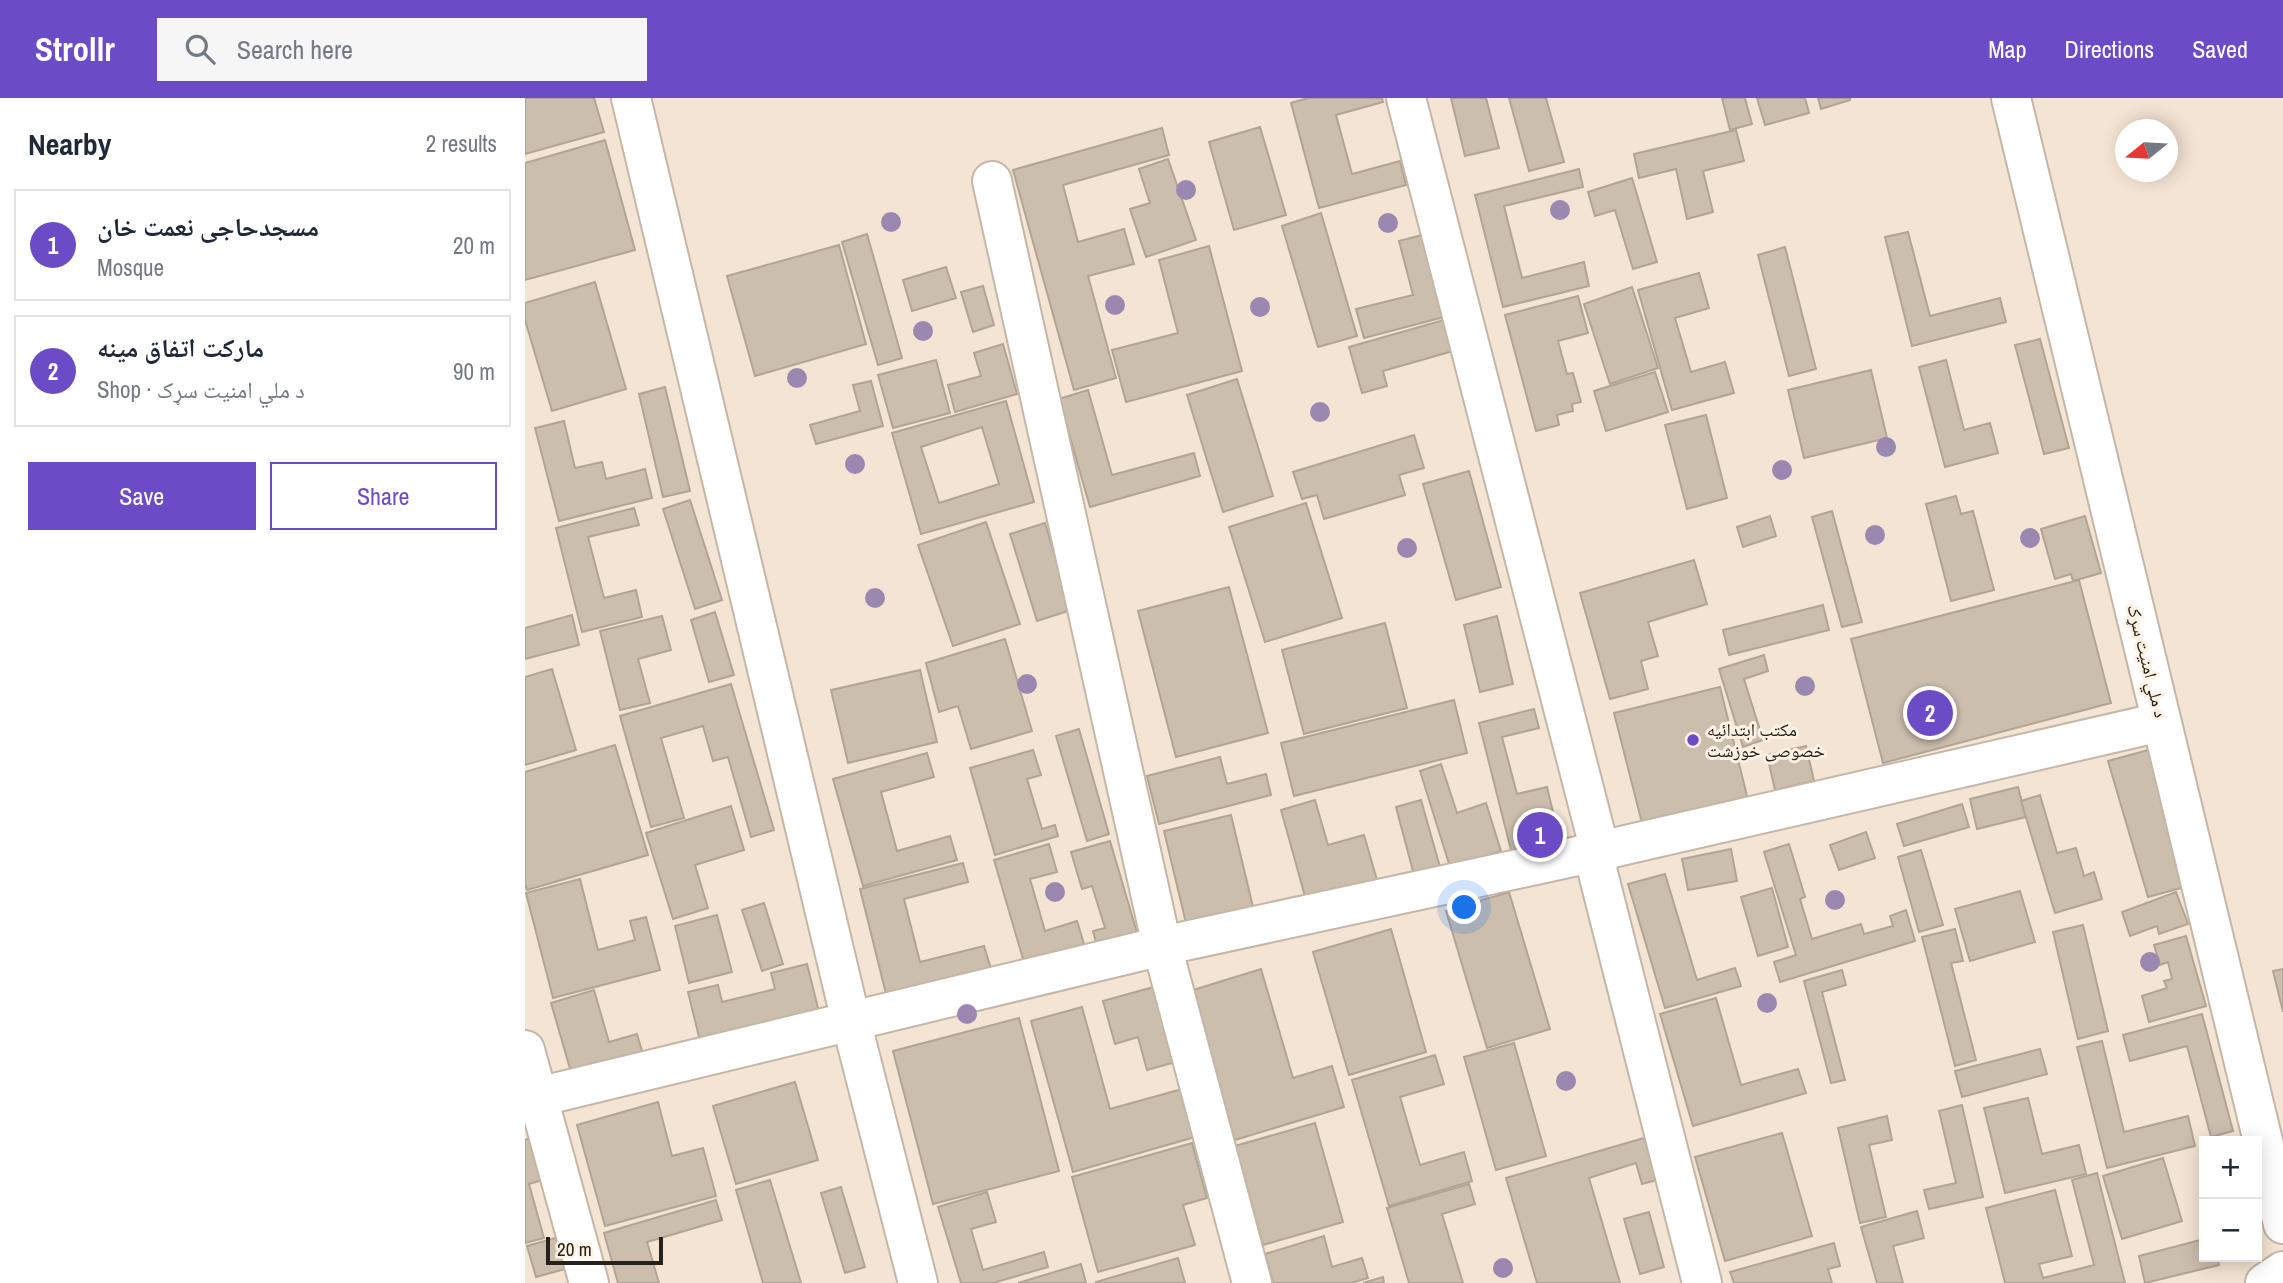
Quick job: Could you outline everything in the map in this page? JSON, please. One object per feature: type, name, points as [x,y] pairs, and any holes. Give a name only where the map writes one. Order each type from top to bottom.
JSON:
[{"type":"street","points":[[631,98],[851,1021],[918,1283]]},
{"type":"street","points":[[1406,98],[1600,851],[1597,869],[1702,1283]]},
{"type":"street","name":"د ملي امنیت سړک","points":[[2011,98],[2283,1224]]},
{"type":"street","points":[[992,181],[1162,946],[1252,1283]]},
{"type":"street","points":[[531,1099],[1162,946],[1600,851],[2161,722]]},
{"type":"street","points":[[525,1050],[531,1099],[589,1283]]},
{"type":"street","points":[[2265,1283],[2283,1271]]},
{"type":"building","points":[[525,98],[594,98],[604,132],[525,154]]},
{"type":"building","points":[[1308,98],[1382,98],[1383,102],[1336,115],[1352,174],[1400,161],[1406,185],[1319,208],[1291,103]]},
{"type":"building","points":[[1451,98],[1486,98],[1499,148],[1465,156]]},
{"type":"building","points":[[1509,98],[1546,98],[1564,162],[1529,171]]},
{"type":"building","points":[[1722,98],[1745,98],[1752,124],[1730,130]]},
{"type":"building","points":[[1757,98],[1805,98],[1809,113],[1765,125]]},
{"type":"building","points":[[1818,98],[1850,98],[1850,100],[1821,109]]},
{"type":"building","points":[[1260,127],[1286,215],[1234,230],[1209,142]]},
{"type":"building","points":[[1162,128],[1169,155],[1063,185],[1078,242],[1124,229],[1134,264],[1088,276],[1116,378],[1074,390],[1013,170]]},
{"type":"building","points":[[1736,130],[1744,161],[1703,171],[1713,212],[1687,219],[1676,169],[1639,178],[1634,154]]},
{"type":"building","points":[[605,140],[635,250],[525,280],[525,163]]},
{"type":"building","points":[[1168,159],[1196,240],[1146,257],[1130,209],[1150,203],[1139,169]]},
{"type":"building","points":[[1579,169],[1583,187],[1504,206],[1522,278],[1584,262],[1589,286],[1503,307],[1475,195]]},
{"type":"building","points":[[1632,178],[1657,262],[1633,269],[1615,210],[1595,216],[1588,192]]},
{"type":"building","points":[[1321,213],[1357,336],[1318,347],[1282,226]]},
{"type":"building","points":[[1908,232],[1930,316],[2000,298],[2006,322],[1912,346],[1885,237]]},
{"type":"building","points":[[867,234],[902,358],[878,365],[842,242]]},
{"type":"building","points":[[1422,235],[1444,317],[1364,338],[1356,309],[1413,295],[1399,241]]},
{"type":"building","points":[[839,245],[866,344],[755,376],[727,276]]},
{"type":"building","points":[[1209,246],[1242,371],[1126,402],[1112,350],[1178,333],[1159,260]]},
{"type":"building","points":[[1785,247],[1816,369],[1789,376],[1758,255]]},
{"type":"building","points":[[946,267],[956,298],[912,311],[903,280]]},
{"type":"building","points":[[1699,273],[1709,308],[1675,318],[1691,372],[1725,362],[1734,393],[1672,410],[1638,290]]},
{"type":"building","points":[[595,282],[626,389],[552,411],[525,320],[525,303]]},
{"type":"building","points":[[983,286],[994,325],[973,332],[961,292]]},
{"type":"building","points":[[1632,287],[1658,368],[1610,384],[1584,304]]},
{"type":"building","points":[[1578,296],[1588,333],[1558,341],[1567,374],[1573,373],[1581,402],[1572,404],[1573,411],[1557,415],[1559,425],[1536,431],[1505,315]]},
{"type":"building","points":[[1444,320],[1453,351],[1383,371],[1387,386],[1362,393],[1349,347]]},
{"type":"building","points":[[2040,339],[2069,448],[2044,454],[2015,345]]},
{"type":"building","points":[[1003,344],[1017,394],[955,412],[948,385],[981,376],[974,353]]},
{"type":"building","points":[[936,360],[950,413],[893,428],[878,375]]},
{"type":"building","points":[[1946,360],[1964,430],[1990,423],[1998,453],[1945,467],[1919,367]]},
{"type":"building","points":[[1871,370],[1887,438],[1804,458],[1788,390]]},
{"type":"building","points":[[1655,372],[1668,412],[1606,431],[1594,391]]},
{"type":"building","points":[[1237,379],[1273,496],[1223,512],[1187,395]]},
{"type":"building","points":[[871,381],[883,426],[816,444],[810,425],[860,411],[853,385]]},
{"type":"building","points":[[665,387],[690,491],[663,497],[639,394]]},
{"type":"building","points":[[1088,390],[1112,475],[1194,453],[1200,476],[1090,507],[1059,399]]},
{"type":"building","points":[[1006,401],[1034,502],[921,534],[892,433]],"holes":[[[982,427],[999,484],[939,503],[921,447]]]},
{"type":"building","points":[[1706,415],[1727,498],[1687,509],[1665,425]]},
{"type":"building","points":[[564,421],[575,468],[602,462],[606,479],[645,469],[652,498],[559,521],[535,428]]},
{"type":"building","points":[[1414,435],[1424,468],[1399,475],[1405,495],[1324,519],[1317,495],[1302,499],[1293,472]]},
{"type":"building","points":[[1469,471],[1501,587],[1456,600],[1423,484]]},
{"type":"building","points":[[1956,496],[1961,514],[1973,511],[1994,590],[1951,601],[1926,504]]},
{"type":"building","points":[[690,500],[722,600],[695,609],[663,509]]},
{"type":"building","points":[[1306,503],[1342,618],[1265,642],[1229,527]]},
{"type":"building","points":[[634,508],[639,525],[588,537],[604,598],[636,590],[642,617],[582,632],[556,528]]},
{"type":"building","points":[[1832,511],[1862,622],[1842,627],[1812,517]]},
{"type":"building","points":[[1770,516],[1776,536],[1743,547],[1737,527]]},
{"type":"building","points":[[2085,516],[2101,573],[2073,581],[2071,574],[2055,579],[2041,529]]},
{"type":"building","points":[[986,522],[1020,624],[953,646],[918,545]]},
{"type":"building","points":[[1045,523],[1071,610],[1037,621],[1010,534]]},
{"type":"building","points":[[1694,560],[1707,604],[1648,622],[1658,656],[1641,661],[1648,689],[1610,699],[1580,593]]},
{"type":"building","points":[[2079,580],[2111,703],[1883,763],[1851,639]]},
{"type":"building","points":[[1229,587],[1268,733],[1176,757],[1138,611]]},
{"type":"building","points":[[1823,605],[1829,630],[1729,655],[1723,630]]},
{"type":"building","points":[[715,612],[734,675],[709,682],[691,620]]},
{"type":"building","points":[[572,615],[579,645],[525,659],[525,628]]},
{"type":"building","points":[[662,616],[671,650],[638,659],[650,703],[620,710],[600,631]]},
{"type":"building","points":[[1497,616],[1513,684],[1480,692],[1464,625]]},
{"type":"building","points":[[1385,623],[1407,708],[1304,734],[1282,650]]},
{"type":"building","points":[[1005,639],[1032,731],[971,749],[958,706],[939,712],[926,663]]},
{"type":"building","points":[[1764,655],[1768,671],[1744,679],[1763,740],[1743,747],[1719,669]]},
{"type":"building","points":[[552,669],[576,750],[525,765],[525,677]]},
{"type":"building","points":[[920,670],[937,742],[848,763],[831,690]]},
{"type":"building","points":[[731,684],[774,830],[751,837],[728,757],[713,761],[703,726],[661,738],[684,818],[651,827],[620,716]]},
{"type":"building","points":[[1720,687],[1749,804],[1644,831],[1614,713]]},
{"type":"building","points":[[1454,700],[1467,753],[1294,796],[1281,743]]},
{"type":"building","points":[[1534,709],[1539,728],[1502,737],[1517,794],[1547,787],[1560,842],[1512,854],[1479,723]]},
{"type":"building","points":[[1079,729],[1109,834],[1087,841],[1056,736]]},
{"type":"building","points":[[615,745],[648,855],[527,890],[525,772]]},
{"type":"building","points":[[1806,746],[1814,781],[1775,790],[1767,755]]},
{"type":"building","points":[[2152,749],[2192,885],[2148,897],[2108,761]]},
{"type":"building","points":[[1033,750],[1041,775],[1027,779],[1042,829],[1055,825],[1058,836],[995,855],[970,768]]},
{"type":"building","points":[[927,753],[934,777],[881,792],[897,851],[950,836],[957,860],[863,886],[833,779]]},
{"type":"building","points":[[1220,757],[1227,784],[1266,774],[1271,795],[1159,824],[1147,776]]},
{"type":"building","points":[[1441,764],[1457,813],[1486,803],[1501,851],[1450,867],[1420,771]]},
{"type":"building","points":[[2018,787],[2026,817],[1977,829],[1970,799]]},
{"type":"building","points":[[2040,795],[2057,853],[2076,848],[2084,876],[2094,872],[2102,899],[2055,913],[2021,801]]},
{"type":"building","points":[[1315,800],[1328,845],[1364,835],[1377,880],[1306,900],[1281,810]]},
{"type":"building","points":[[1421,800],[1440,867],[1414,875],[1396,807]]},
{"type":"building","points":[[1962,804],[1969,827],[1904,846],[1897,824]]},
{"type":"building","points":[[731,806],[744,850],[695,865],[708,908],[673,919],[646,833]]},
{"type":"building","points":[[1231,815],[1253,907],[1186,923],[1164,831]]},
{"type":"building","points":[[1866,832],[1875,858],[1839,870],[1830,845]]},
{"type":"building","points":[[1110,841],[1141,946],[1100,957],[1093,931],[1105,928],[1092,886],[1082,889],[1071,852]]},
{"type":"building","points":[[1049,844],[1057,872],[1030,879],[1045,931],[1077,921],[1084,944],[1059,951],[1026,969],[994,860]]},
{"type":"building","points":[[1789,844],[1805,897],[1800,899],[1812,939],[1861,924],[1864,934],[1893,926],[1890,916],[1906,910],[1915,941],[1780,982],[1774,962],[1796,955],[1764,852]]},
{"type":"building","points":[[1731,849],[1737,881],[1688,890],[1682,859]]},
{"type":"building","points":[[1921,850],[1943,925],[1919,932],[1898,857]]},
{"type":"building","points":[[963,863],[968,882],[904,899],[920,962],[984,946],[992,972],[887,998],[860,889]]},
{"type":"building","points":[[1665,874],[1697,980],[1735,968],[1741,986],[1665,1008],[1628,884]]},
{"type":"building","points":[[580,879],[598,950],[635,940],[630,921],[646,917],[660,970],[553,998],[526,893]]},
{"type":"building","points":[[1772,888],[1788,947],[1758,956],[1741,897]]},
{"type":"building","points":[[2020,891],[2035,942],[1970,961],[1955,909]]},
{"type":"building","points":[[1509,892],[1550,1029],[1487,1048],[1446,911]]},
{"type":"building","points":[[2176,892],[2188,924],[2159,934],[2157,926],[2130,936],[2122,912]]},
{"type":"building","points":[[764,903],[783,964],[762,971],[742,910]]},
{"type":"building","points":[[717,915],[732,972],[689,983],[675,926]]},
{"type":"building","points":[[2083,925],[2108,1031],[2078,1039],[2053,932]]},
{"type":"building","points":[[1391,929],[1426,1052],[1349,1075],[1313,952]]},
{"type":"building","points":[[1955,929],[1963,961],[1951,963],[1976,1060],[1955,1066],[1922,937]]},
{"type":"building","points":[[2186,936],[2206,1006],[2149,1022],[2142,996],[2167,988],[2164,981],[2172,979],[2168,962],[2160,965],[2154,945]]},
{"type":"building","points":[[807,964],[819,1012],[700,1041],[688,992],[718,985],[722,1002],[775,989],[771,973]]},
{"type":"building","points":[[1261,969],[1293,1078],[1332,1066],[1344,1107],[1235,1140],[1190,991]]},
{"type":"building","points":[[2283,969],[2283,1012],[2273,971]]},
{"type":"building","points":[[1842,970],[1846,985],[1822,992],[1845,1080],[1831,1083],[1804,981]]},
{"type":"building","points":[[1157,986],[1179,1061],[1147,1070],[1138,1037],[1115,1044],[1103,1001]]},
{"type":"building","points":[[594,990],[609,1042],[637,1034],[642,1051],[571,1072],[551,1003]]},
{"type":"building","points":[[1716,998],[1741,1085],[1798,1069],[1806,1093],[1693,1126],[1660,1014]]},
{"type":"building","points":[[1082,1007],[1110,1109],[1182,1089],[1195,1137],[1073,1172],[1031,1021]]},
{"type":"building","points":[[2202,1014],[2233,1131],[2211,1136],[2187,1046],[2130,1061],[2123,1035]]},
{"type":"building","points":[[1019,1018],[1059,1171],[933,1204],[893,1051]]},
{"type":"building","points":[[2102,1041],[2124,1132],[2188,1116],[2195,1146],[2107,1168],[2077,1047]]},
{"type":"building","points":[[1514,1043],[1546,1156],[1496,1170],[1464,1057]]},
{"type":"building","points":[[2040,1049],[2047,1074],[1962,1097],[1955,1071]]},
{"type":"building","points":[[1435,1055],[1444,1084],[1400,1097],[1420,1165],[1464,1152],[1472,1181],[1389,1206],[1352,1080]]},
{"type":"building","points":[[795,1082],[818,1160],[736,1184],[713,1106]]},
{"type":"building","points":[[2028,1098],[2042,1154],[2079,1145],[2086,1174],[2005,1193],[1984,1108]]},
{"type":"building","points":[[658,1102],[672,1156],[703,1148],[716,1196],[605,1226],[577,1125]]},
{"type":"building","points":[[1962,1105],[1983,1197],[1929,1209],[1924,1190],[1956,1183],[1939,1111]]},
{"type":"building","points":[[1887,1116],[1892,1140],[1869,1145],[1886,1217],[1860,1223],[1838,1128]]},
{"type":"building","points":[[1315,1123],[1343,1222],[1263,1245],[1235,1146]]},
{"type":"building","points":[[1782,1133],[1812,1236],[1725,1261],[1695,1157]]},
{"type":"building","points":[[540,1135],[553,1177],[529,1184],[544,1238],[525,1243],[525,1140]]},
{"type":"building","points":[[1644,1138],[1657,1180],[1642,1184],[1636,1163],[1589,1178],[1620,1283],[1537,1283],[1506,1178]]},
{"type":"building","points":[[1192,1143],[1207,1198],[1183,1205],[1195,1245],[1098,1272],[1072,1177]]},
{"type":"building","points":[[2163,1158],[2182,1221],[2122,1239],[2103,1176]]},
{"type":"building","points":[[2097,1173],[2125,1283],[2005,1283],[1986,1208],[2055,1190],[2072,1256],[2039,1264],[2043,1278],[2094,1265],[2072,1180]]},
{"type":"building","points":[[770,1180],[801,1283],[763,1283],[736,1190]]},
{"type":"building","points":[[1469,1184],[1475,1204],[1442,1214],[1463,1283],[1409,1283],[1387,1208]]},
{"type":"building","points":[[841,1187],[865,1267],[845,1273],[821,1193]]},
{"type":"building","points":[[987,1192],[996,1222],[971,1229],[983,1270],[1044,1252],[1048,1267],[993,1283],[961,1283],[938,1207]]},
{"type":"building","points":[[716,1200],[722,1220],[647,1242],[659,1283],[618,1283],[604,1233]]},
{"type":"building","points":[[1917,1211],[1924,1238],[1893,1246],[1903,1283],[1877,1283],[1861,1227]]},
{"type":"building","points":[[1649,1212],[1664,1267],[1640,1274],[1624,1219]]},
{"type":"building","points":[[566,1235],[576,1266],[536,1277],[527,1246]]},
{"type":"building","points":[[1324,1236],[1332,1267],[1362,1258],[1368,1278],[1351,1283],[1273,1283],[1265,1254]]},
{"type":"building","points":[[2199,1240],[2199,1262],[2218,1262],[2219,1265],[2145,1283],[2139,1256]]},
{"type":"building","points":[[1834,1243],[1840,1266],[1828,1269],[1832,1283],[1734,1283],[1730,1272]]},
{"type":"building","points":[[1178,1258],[1185,1283],[1096,1282]]},
{"type":"building","points":[[1081,1264],[1086,1283],[1018,1283]]},
{"type":"building","points":[[1383,1277],[1384,1283],[1363,1283]]},
{"type":"place","name":"مارکت اتفاق مینه","points":[[1930,713]]},
{"type":"place","name":"مکتب ابتدائیه خصوصی خوزشت","points":[[1693,740]]},
{"type":"place","name":"مسجدحاجی نعمت خان","points":[[1540,835]]}]
